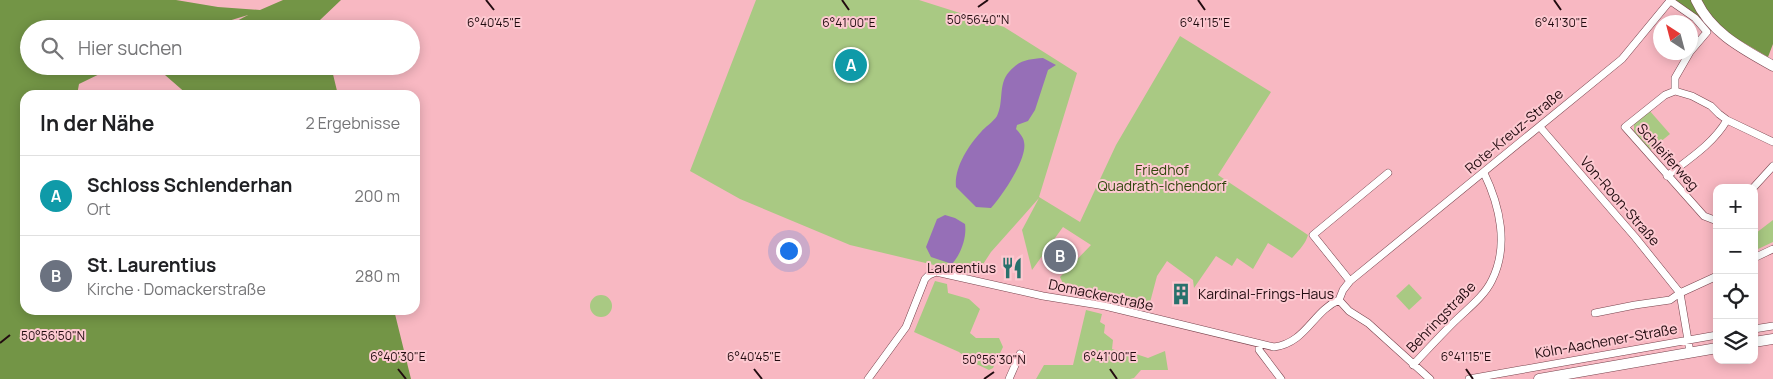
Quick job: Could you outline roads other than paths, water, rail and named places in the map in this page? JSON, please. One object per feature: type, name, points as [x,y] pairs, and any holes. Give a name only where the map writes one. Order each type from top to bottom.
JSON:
[{"type":"main road","points":[[1696,0],[1707,20],[1718,31],[1733,43],[1773,66]]},
{"type":"main road","points":[[1758,341],[1773,339]]},
{"type":"main road","name":"Köln-Aachener-Straße","points":[[1538,379],[1713,349]]},
{"type":"street","name":"Rote-Kreuz-Straße","points":[[1656,15],[1666,3],[1672,2],[1691,15]]},
{"type":"street","name":"Rote-Kreuz-Straße","points":[[1339,300],[1343,290],[1350,281],[1622,58],[1653,19]]},
{"type":"street","name":"Rote-Kreuz-Straße","points":[[1698,22],[1707,32],[1698,43]]},
{"type":"street","points":[[1685,60],[1675,78],[1674,91],[1692,96],[1711,106],[1727,120],[1773,142]]},
{"type":"street","name":"Schleiferweg","points":[[1674,91],[1665,94],[1625,127],[1704,216],[1713,219]]},
{"type":"street","points":[[1667,176],[1706,147],[1720,132],[1727,120]]},
{"type":"street","name":"Von-Roon-Straße","points":[[1540,127],[1635,237],[1680,293],[1690,352]]},
{"type":"street","points":[[1757,184],[1773,166]]},
{"type":"street","points":[[1350,281],[1313,235],[1388,173]]},
{"type":"street","name":"Behringstraße","points":[[1413,365],[1473,305],[1491,282],[1500,261],[1501,234],[1493,199],[1484,173]]},
{"type":"street","points":[[1758,256],[1773,249]]},
{"type":"street","name":"Domackerstraße","points":[[868,379],[906,327],[925,279],[928,275],[936,272],[1043,296],[1105,306],[1260,344],[1280,346],[1303,334],[1326,306],[1339,300]]},
{"type":"street","points":[[1595,313],[1635,304],[1670,300],[1680,293],[1713,278]]},
{"type":"street","points":[[1339,300],[1349,312],[1368,323],[1430,379]]},
{"type":"street","points":[[1758,328],[1773,326]]},
{"type":"street","name":"Köln-Aachener-Straße","points":[[1468,378],[1500,376],[1713,336]]},
{"type":"street","points":[[1260,344],[1259,350],[1281,379]]},
{"type":"street","points":[[1009,379],[1020,354]]},
{"type":"place","name":"Schloss Schlenderhan","points":[[851,65]]},
{"type":"place","name":"St. Laurentius","points":[[1060,256]]},
{"type":"place","name":"Laurentius","points":[[1012,268]]},
{"type":"place","name":"Kardinal-Frings-Haus","points":[[1181,294]]},
{"type":"park label","name":"Friedhof Quadrath-Ichendorf","points":[[1162,178]]}]
